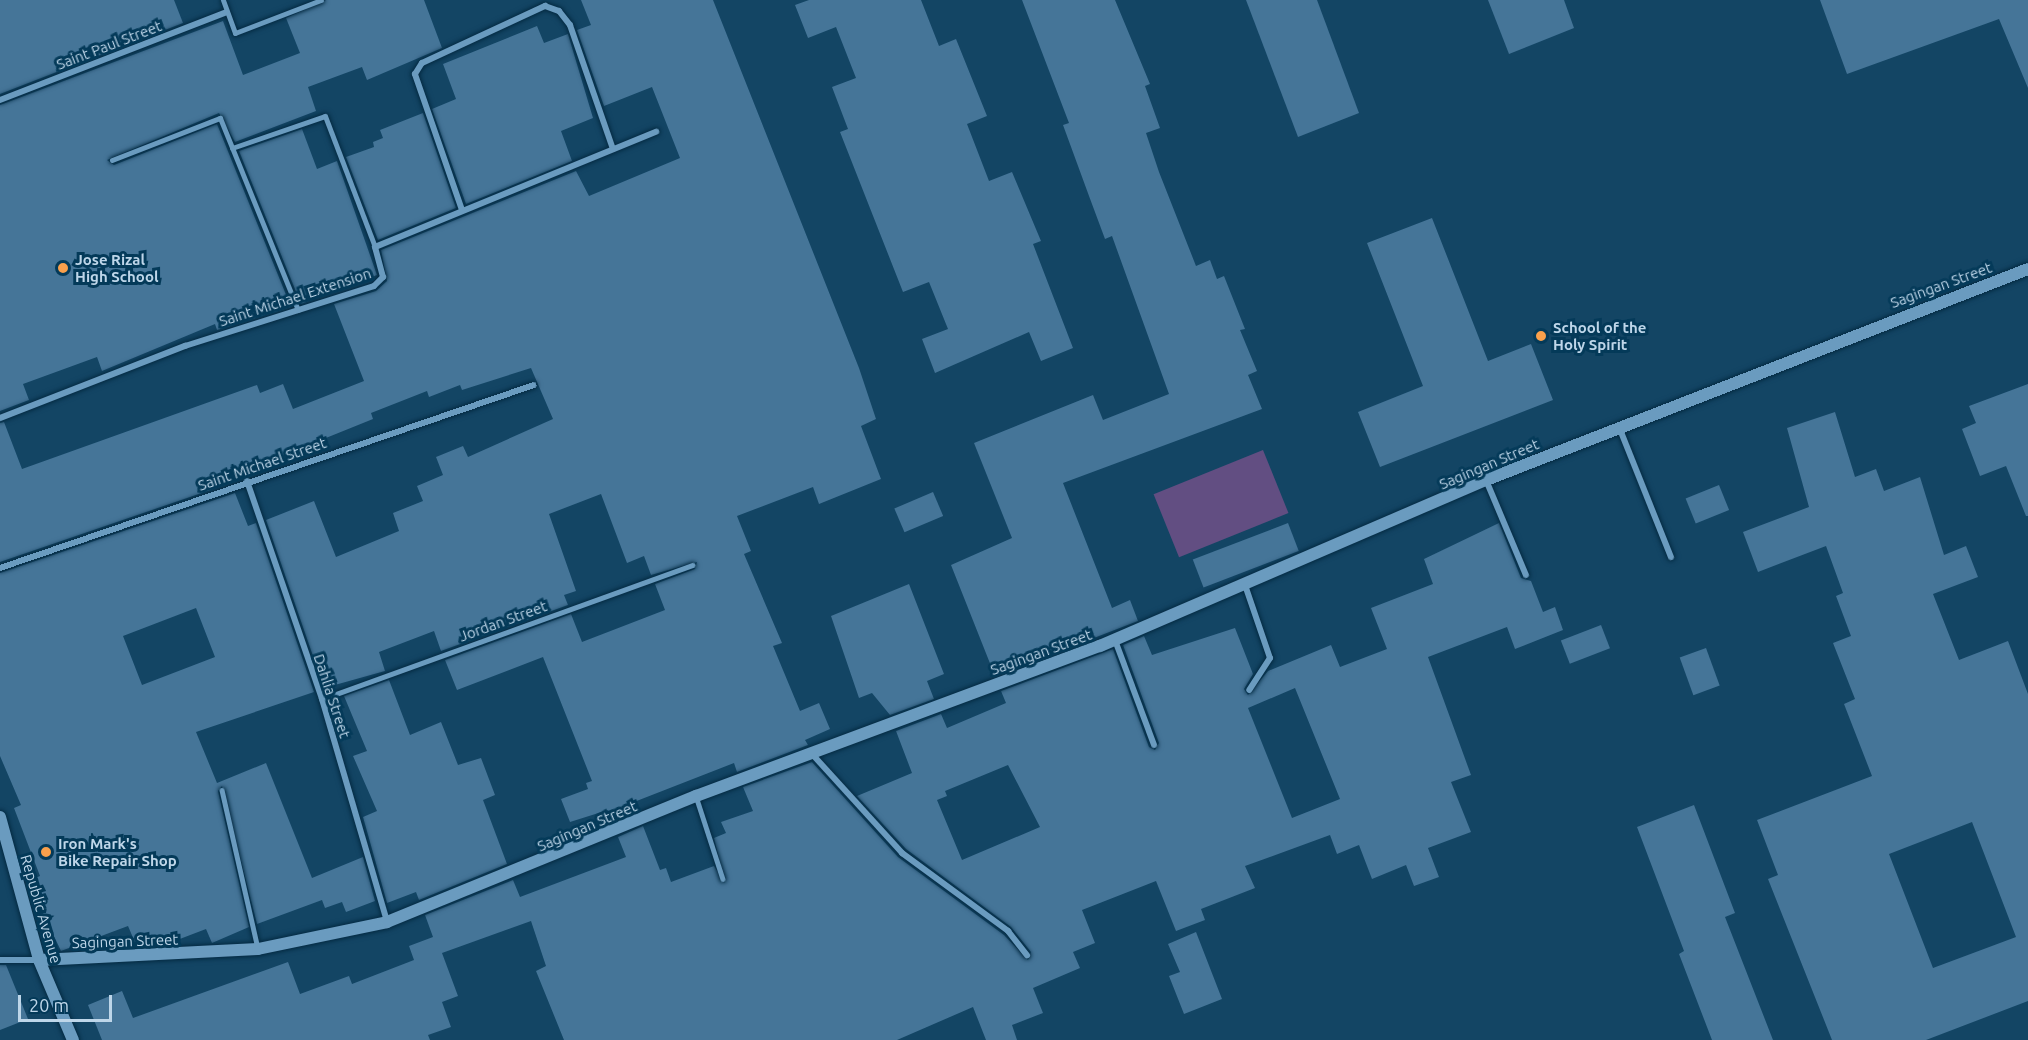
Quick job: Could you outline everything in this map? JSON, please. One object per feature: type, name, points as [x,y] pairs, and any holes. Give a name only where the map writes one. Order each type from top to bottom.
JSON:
[{"type":"main road","name":"Sagingan Street","points":[[39,960],[258,949],[387,922],[696,796],[1115,640],[1486,480],[2028,269]]},
{"type":"main road","name":"Republic Avenue","points":[[0,817],[39,960],[73,1040]]},
{"type":"street","points":[[223,0],[235,33],[321,0]]},
{"type":"street","points":[[462,210],[415,74],[422,63],[544,6],[559,10],[570,25],[613,148]]},
{"type":"street","name":"Saint Paul Street","points":[[0,100],[227,12]]},
{"type":"street","points":[[232,148],[325,116],[375,247]]},
{"type":"street","points":[[112,160],[220,118],[298,310]]},
{"type":"street","name":"Saint Michael Extension","points":[[0,418],[185,346],[381,282],[375,247],[656,132]]},
{"type":"street","name":"Saint Michael Street","points":[[0,568],[247,481],[534,385]]},
{"type":"street","points":[[1619,427],[1671,557]]},
{"type":"street","points":[[1486,480],[1526,575]]},
{"type":"street","name":"Dahlia Street","points":[[247,481],[322,699],[387,922]]},
{"type":"street","name":"Jordan Street","points":[[322,699],[693,565]]},
{"type":"street","points":[[1245,585],[1270,658],[1249,690]]},
{"type":"street","points":[[1115,640],[1154,745]]},
{"type":"street","points":[[812,753],[902,853],[1008,931],[1027,955]]},
{"type":"street","points":[[0,960],[39,960]]},
{"type":"lane","points":[[222,790],[258,949]]},
{"type":"lane","points":[[696,796],[723,879]]},
{"type":"shaded area","points":[[1263,450],[1288,513],[1179,557],[1154,494]]},
{"type":"building","points":[[0,0],[174,0],[183,23],[0,94]]},
{"type":"building","points":[[326,0],[424,0],[442,48],[367,80],[362,67],[308,87],[316,111],[235,142],[219,113],[107,160],[114,165],[217,124],[291,307],[217,330],[215,324],[102,371],[97,357],[23,384],[29,400],[0,411],[0,105],[223,21],[243,75],[300,53],[286,18]]},
{"type":"building","points":[[581,0],[713,0],[859,368],[876,419],[861,426],[881,479],[819,504],[813,487],[737,516],[751,551],[744,554],[782,643],[773,646],[800,711],[819,703],[830,729],[805,740],[808,745],[737,772],[734,763],[634,802],[637,811],[613,821],[608,810],[570,822],[561,799],[588,789],[586,783],[592,781],[543,657],[457,690],[445,660],[571,614],[582,642],[665,610],[655,584],[695,569],[697,562],[651,575],[644,556],[627,563],[601,494],[549,514],[576,591],[564,595],[568,605],[441,651],[434,631],[379,652],[385,671],[324,688],[266,520],[314,501],[336,557],[399,531],[393,513],[423,501],[417,486],[443,475],[436,457],[463,446],[468,457],[553,419],[531,368],[462,390],[460,385],[429,397],[427,391],[371,413],[373,419],[229,477],[231,483],[0,562],[0,423],[4,422],[22,469],[257,385],[260,393],[283,384],[293,409],[364,381],[334,304],[376,291],[387,281],[381,250],[576,171],[589,196],[680,158],[652,87],[604,106],[577,30],[591,25]]},
{"type":"building","points":[[809,0],[921,0],[939,46],[956,39],[987,116],[967,124],[989,181],[1012,172],[1041,241],[1033,244],[1073,348],[1041,361],[1029,332],[935,373],[922,339],[948,329],[929,282],[903,292],[840,132],[848,129],[832,87],[856,78],[836,27],[808,38],[795,5]]},
{"type":"building","points":[[1022,0],[1115,0],[1150,84],[1145,86],[1160,128],[1146,133],[1159,172],[1196,266],[1210,260],[1217,279],[1224,276],[1245,329],[1240,330],[1257,371],[1248,375],[1262,409],[1063,483],[1112,608],[1130,600],[1138,621],[995,676],[951,565],[1012,538],[974,443],[1093,395],[1103,420],[1169,394],[1112,236],[1105,239],[1063,125],[1069,123]]},
{"type":"building","points":[[1246,0],[1317,0],[1359,113],[1298,137]]},
{"type":"building","points":[[1488,0],[1564,0],[1574,28],[1509,54]]},
{"type":"building","points":[[1820,0],[2028,0],[2028,88],[1999,19],[1847,74]]},
{"type":"building","points":[[537,26],[544,43],[568,34],[593,118],[561,131],[572,161],[466,204],[432,109],[456,99],[443,64]]},
{"type":"building","points":[[423,113],[456,208],[378,240],[346,157],[374,147],[373,142],[383,138],[380,130]]},
{"type":"building","points":[[302,129],[317,169],[337,161],[377,275],[301,304],[239,151]]},
{"type":"building","points":[[1432,218],[1488,361],[1531,344],[1553,400],[1380,467],[1358,412],[1423,386],[1367,243]]},
{"type":"building","points":[[2028,384],[2028,516],[2026,516],[2006,466],[1980,476],[1962,429],[1976,423],[1969,406]]},
{"type":"building","points":[[1835,412],[1855,477],[1876,469],[1884,491],[1920,477],[1944,555],[1966,546],[1978,577],[1933,594],[1959,660],[2008,641],[2028,694],[2028,1001],[1926,1040],[1832,1040],[1768,879],[1778,875],[1757,820],[1872,776],[1844,704],[1855,699],[1833,643],[1851,636],[1836,596],[1843,593],[1826,546],[1758,572],[1743,532],[1809,507],[1787,428]],"holes":[[[1972,822],[2016,937],[1933,968],[1889,854]]]},
{"type":"building","points":[[1719,485],[1729,510],[1696,524],[1686,498]]},
{"type":"building","points":[[933,492],[943,516],[904,532],[894,508]]},
{"type":"building","points":[[235,493],[248,526],[256,523],[314,692],[196,732],[217,783],[266,763],[312,878],[363,857],[375,901],[346,912],[342,902],[325,908],[322,900],[257,924],[222,786],[218,791],[249,927],[212,943],[206,929],[164,945],[137,947],[128,926],[61,951],[28,881],[40,876],[14,808],[21,805],[0,756],[0,573]],"holes":[[[196,608],[215,657],[142,685],[123,636]]]},
{"type":"building","points":[[1288,523],[1299,551],[1204,588],[1193,560]]},
{"type":"building","points":[[1499,523],[1521,578],[1531,581],[1543,612],[1555,607],[1563,630],[1515,649],[1507,627],[1428,657],[1471,775],[1451,782],[1471,832],[1428,848],[1439,877],[1414,886],[1406,865],[1372,879],[1359,845],[1337,854],[1330,835],[1245,866],[1255,888],[1201,909],[1205,920],[1176,931],[1156,881],[1082,910],[1095,943],[1073,952],[1080,968],[1033,988],[1043,1013],[1012,1025],[1017,1040],[986,1040],[973,1007],[897,1040],[564,1040],[536,971],[546,966],[531,921],[442,953],[458,996],[442,1002],[451,1027],[428,1035],[430,1040],[102,1040],[88,1005],[122,991],[133,1018],[288,962],[300,994],[349,976],[352,984],[414,960],[409,946],[433,937],[425,915],[513,880],[520,897],[626,857],[618,837],[643,826],[660,870],[666,868],[671,882],[714,866],[725,883],[714,838],[726,833],[721,822],[753,811],[743,787],[812,762],[898,857],[1004,935],[1028,960],[1031,952],[1011,927],[906,849],[857,796],[912,773],[896,731],[941,714],[947,728],[1006,703],[1001,691],[1113,649],[1149,747],[1155,750],[1159,743],[1123,645],[1144,636],[1152,655],[1235,628],[1253,674],[1244,689],[1248,695],[1268,671],[1331,645],[1340,667],[1387,649],[1371,608],[1433,584],[1424,559]],"holes":[[[1295,688],[1340,799],[1292,818],[1248,708]],[[1008,765],[1040,827],[962,860],[937,800],[947,796],[945,791]]]},
{"type":"building","points":[[909,584],[944,674],[927,681],[934,699],[890,715],[872,693],[859,698],[831,616]]},
{"type":"building","points":[[1601,625],[1610,648],[1570,664],[1561,640]]},
{"type":"building","points":[[1706,648],[1720,686],[1693,695],[1680,658]]},
{"type":"building","points":[[389,680],[410,735],[441,722],[458,765],[481,758],[495,795],[483,800],[507,864],[419,900],[416,892],[387,903],[363,817],[377,811],[353,756],[367,751],[344,696]]},
{"type":"building","points":[[1694,805],[1735,913],[1725,917],[1773,1040],[1712,1040],[1679,954],[1684,951],[1637,827]]},
{"type":"building","points":[[1196,932],[1222,999],[1184,1014],[1169,976],[1180,972],[1168,944]]},
{"type":"building","points":[[0,965],[6,965],[28,1019],[0,1030]]},
{"type":"place","name":"Jose Rizal High School","points":[[63,268]]},
{"type":"place","name":"School of the Holy Spirit","points":[[1541,336]]},
{"type":"place","name":"Iron Mark's Bike Repair Shop","points":[[46,852]]}]
